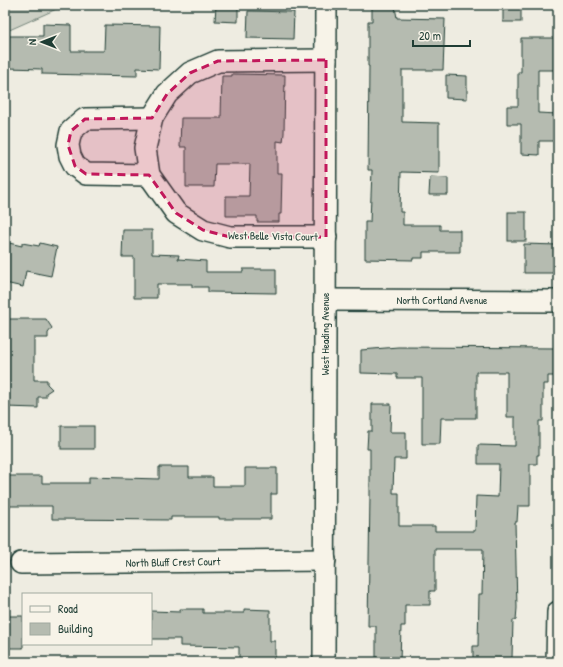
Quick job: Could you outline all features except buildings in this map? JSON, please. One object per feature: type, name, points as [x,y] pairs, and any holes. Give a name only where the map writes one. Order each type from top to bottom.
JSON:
[{"type":"street","name":"West Heading Avenue","points":[[324,662],[326,5]]},
{"type":"street","name":"West Belle Vista Court","points":[[326,60],[218,61],[190,73],[167,94],[152,118],[145,148],[149,176],[176,213],[203,230],[230,237],[326,237]]},
{"type":"street","points":[[149,176],[86,174],[75,166],[70,156],[68,145],[72,132],[85,119],[152,118]]},
{"type":"street","name":"North Cortland Avenue","points":[[325,300],[558,300]]},
{"type":"street","name":"North Bluff Crest Court","points":[[22,564],[325,560]]},
{"type":"street","points":[[557,662],[558,612]]},
{"type":"highlighted area","points":[[326,60],[326,237],[230,237],[203,230],[176,213],[149,175],[86,174],[75,166],[68,145],[71,131],[85,119],[152,118],[167,94],[190,73],[218,61]]},
{"type":"shaded area","points":[[5,5],[60,5],[61,7],[5,32]]}]
